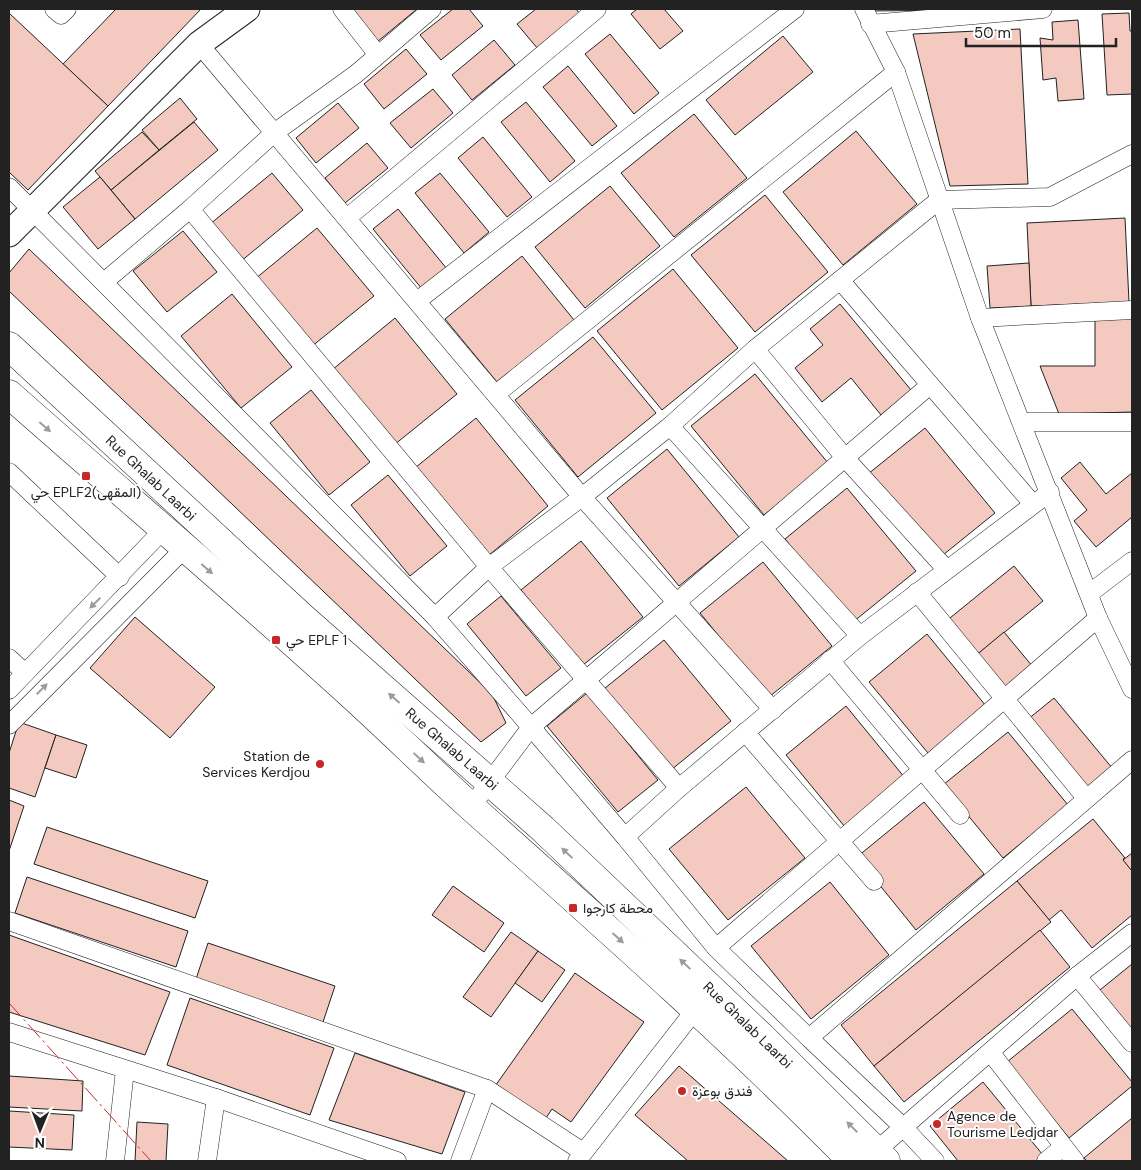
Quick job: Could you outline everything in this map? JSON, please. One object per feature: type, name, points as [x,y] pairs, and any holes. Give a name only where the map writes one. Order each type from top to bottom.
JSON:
[{"type":"main road","name":"Rue Ghalab Laarbi","points":[[9,346],[330,659],[471,807],[509,839],[695,1010],[754,1047]]},
{"type":"main road","name":"Rue Ghalab Laarbi","points":[[9,394],[164,529],[184,549],[490,782],[754,1047],[870,1158]]},
{"type":"street","points":[[54,9],[61,15],[67,9]]},
{"type":"street","points":[[9,234],[199,44],[247,9]]},
{"type":"street","points":[[342,9],[378,55]]},
{"type":"street","points":[[104,282],[190,209],[274,133],[356,74],[432,9]]},
{"type":"street","points":[[347,218],[597,9]]},
{"type":"street","points":[[417,301],[795,9]]},
{"type":"street","points":[[1042,9],[867,16],[896,72],[980,318],[1023,422],[1098,618],[1132,689]]},
{"type":"street","points":[[199,44],[582,497],[773,710]]},
{"type":"street","points":[[496,394],[896,72]]},
{"type":"street","points":[[435,617],[489,567],[582,497],[670,426],[754,349],[939,200],[1050,197],[1132,154]]},
{"type":"street","points":[[9,187],[435,617],[625,837],[716,948],[903,1127],[935,1161]]},
{"type":"street","points":[[190,209],[489,567],[680,788]]},
{"type":"street","points":[[840,280],[1033,504]]},
{"type":"street","points":[[980,318],[1132,310]]},
{"type":"street","points":[[754,349],[846,459],[946,569]]},
{"type":"street","points":[[471,807],[531,727],[762,528],[846,459],[930,385]]},
{"type":"street","points":[[1023,422],[1132,422]]},
{"type":"street","points":[[670,426],[860,636]]},
{"type":"street","points":[[9,472],[120,577]]},
{"type":"street","points":[[625,837],[744,732],[773,710],[830,660],[946,569],[1050,492]]},
{"type":"street","points":[[9,690],[120,577],[164,529]]},
{"type":"street","points":[[9,725],[184,549]]},
{"type":"street","points":[[1090,593],[1132,561]]},
{"type":"street","points":[[917,592],[1086,798]]},
{"type":"street","points":[[716,948],[841,842],[921,770],[1098,618]]},
{"type":"street","points":[[9,658],[25,673]]},
{"type":"street","points":[[830,660],[960,815]]},
{"type":"street","points":[[744,732],[874,881]]},
{"type":"street","points":[[809,1038],[1132,760]]},
{"type":"street","points":[[9,921],[487,1089],[580,1157],[695,1010]]},
{"type":"street","points":[[870,1158],[903,1127],[992,1053],[1077,976],[1132,933]]},
{"type":"street","points":[[1077,976],[1132,1044]]},
{"type":"street","points":[[9,1032],[216,1098],[397,1161]]},
{"type":"street","points":[[992,1053],[1075,1161]]},
{"type":"street","points":[[115,1161],[125,1070]]},
{"type":"street","points":[[460,1161],[487,1089]]},
{"type":"street","points":[[207,1161],[216,1098]]},
{"type":"street","points":[[1046,1161],[1063,1147]]},
{"type":"building","points":[[116,9],[201,9],[108,106],[63,64]]},
{"type":"building","points":[[353,9],[417,9],[377,42]]},
{"type":"building","points":[[453,9],[469,9],[483,26],[441,60],[420,35]]},
{"type":"building","points":[[536,9],[576,9],[580,14],[538,49],[517,24]]},
{"type":"building","points":[[637,9],[664,9],[683,31],[660,49],[631,14]]},
{"type":"building","points":[[869,9],[970,9],[970,10],[869,11]]},
{"type":"building","points":[[9,13],[108,106],[28,190],[9,172]]},
{"type":"building","points":[[1129,13],[1130,31],[1132,31],[1132,94],[1107,95],[1102,14]]},
{"type":"building","points":[[1078,20],[1084,99],[1058,101],[1056,78],[1043,80],[1040,38],[1053,40],[1052,22]]},
{"type":"building","points":[[1020,29],[1028,184],[950,186],[913,34]]},
{"type":"building","points":[[610,34],[659,93],[634,114],[585,54]]},
{"type":"building","points":[[783,36],[813,72],[735,135],[706,100]]},
{"type":"building","points":[[494,40],[515,65],[472,100],[452,75]]},
{"type":"building","points":[[406,49],[427,74],[384,109],[364,84]]},
{"type":"building","points":[[568,66],[617,126],[592,146],[543,87]]},
{"type":"building","points":[[433,89],[453,113],[411,148],[390,123]]},
{"type":"building","points":[[180,98],[197,119],[159,150],[142,130]]},
{"type":"building","points":[[526,102],[575,161],[550,182],[501,122]]},
{"type":"building","points":[[338,103],[359,128],[316,163],[296,138]]},
{"type":"building","points":[[694,114],[747,178],[674,237],[621,173]]},
{"type":"building","points":[[194,122],[218,150],[135,219],[111,190]]},
{"type":"building","points":[[856,131],[917,204],[843,265],[783,192]]},
{"type":"building","points":[[142,132],[159,150],[111,190],[95,171]]},
{"type":"building","points":[[483,137],[532,197],[507,217],[458,158]]},
{"type":"building","points":[[367,143],[388,168],[345,203],[325,178]]},
{"type":"building","points":[[272,173],[303,210],[240,262],[209,225]]},
{"type":"building","points":[[440,173],[489,232],[464,253],[415,193]]},
{"type":"building","points":[[100,177],[135,219],[98,249],[63,207]]},
{"type":"building","points":[[610,186],[660,246],[585,308],[535,247]]},
{"type":"building","points":[[765,195],[828,272],[755,332],[691,255]]},
{"type":"building","points":[[398,209],[447,269],[422,289],[373,229]]},
{"type":"building","points":[[1125,218],[1129,302],[1031,306],[1027,223]]},
{"type":"building","points":[[317,228],[374,296],[311,347],[255,279]]},
{"type":"building","points":[[183,231],[217,272],[167,312],[133,271]]},
{"type":"building","points":[[29,249],[492,694],[506,723],[481,742],[9,291],[9,273]]},
{"type":"building","points":[[522,256],[574,320],[497,382],[445,319]]},
{"type":"building","points":[[1029,263],[1031,306],[990,308],[987,266]]},
{"type":"building","points":[[673,269],[738,348],[662,410],[597,331]]},
{"type":"building","points":[[232,294],[292,367],[241,408],[181,336]]},
{"type":"building","points":[[840,304],[911,390],[881,415],[851,378],[822,402],[795,368],[823,345],[810,329]]},
{"type":"building","points":[[395,318],[457,394],[394,445],[332,370]]},
{"type":"building","points":[[1095,318],[1132,318],[1132,412],[1059,414],[1040,366],[1095,366]]},
{"type":"building","points":[[593,337],[656,413],[578,477],[515,400]]},
{"type":"building","points":[[755,374],[828,463],[764,515],[691,426]]},
{"type":"building","points":[[311,390],[370,462],[329,495],[270,423]]},
{"type":"building","points":[[476,418],[548,506],[488,556],[415,468]]},
{"type":"building","points":[[925,428],[995,513],[938,559],[868,474]]},
{"type":"building","points":[[667,449],[739,537],[679,586],[607,498]]},
{"type":"building","points":[[1080,462],[1106,494],[1132,473],[1132,517],[1096,547],[1074,521],[1087,510],[1061,478]]},
{"type":"building","points":[[388,475],[447,546],[410,576],[351,505]]},
{"type":"building","points":[[847,488],[916,571],[853,622],[785,539]]},
{"type":"building","points":[[581,541],[643,617],[583,665],[521,590]]},
{"type":"building","points":[[763,562],[832,646],[769,697],[700,613]]},
{"type":"building","points":[[1014,566],[1043,601],[974,657],[945,622]]},
{"type":"building","points":[[501,596],[561,668],[526,696],[467,624]]},
{"type":"building","points":[[135,617],[215,687],[170,738],[90,668]]},
{"type":"building","points":[[1004,632],[1033,667],[1003,692],[974,657]]},
{"type":"building","points":[[927,634],[986,706],[928,753],[869,682]]},
{"type":"building","points":[[664,640],[731,721],[671,770],[604,689]]},
{"type":"building","points":[[587,693],[658,780],[618,812],[547,726]]},
{"type":"building","points":[[1054,698],[1113,769],[1085,791],[1027,720]]},
{"type":"building","points":[[846,706],[905,778],[845,827],[786,755]]},
{"type":"building","points":[[19,722],[56,735],[35,797],[9,788],[9,753]]},
{"type":"building","points":[[1008,732],[1068,805],[1003,858],[943,785]]},
{"type":"building","points":[[56,735],[87,745],[76,778],[45,768]]},
{"type":"building","points":[[746,787],[805,858],[728,920],[669,849]]},
{"type":"building","points":[[9,800],[24,806],[9,851]]},
{"type":"building","points":[[924,802],[984,874],[916,930],[857,857]]},
{"type":"building","points":[[1093,819],[1125,858],[1123,859],[1132,871],[1132,915],[1092,948],[1061,910],[1049,920],[1017,881]]},
{"type":"building","points":[[47,827],[208,881],[195,918],[34,864]]},
{"type":"building","points":[[1132,853],[1132,871],[1123,860]]},
{"type":"building","points":[[27,877],[188,931],[176,967],[15,913]]},
{"type":"building","points":[[1017,881],[1051,922],[874,1066],[841,1025]]},
{"type":"building","points":[[830,882],[889,955],[811,1019],[751,946]]},
{"type":"building","points":[[453,886],[504,923],[484,952],[432,915]]},
{"type":"building","points":[[1040,930],[1070,967],[904,1102],[874,1066]]},
{"type":"building","points":[[511,932],[538,951],[491,1017],[463,997]]},
{"type":"building","points":[[9,935],[170,992],[145,1055],[9,1012]]},
{"type":"building","points":[[208,943],[335,986],[323,1022],[196,979]]},
{"type":"building","points":[[538,951],[565,970],[542,1002],[515,983]]},
{"type":"building","points":[[1132,964],[1132,1040],[1095,994]]},
{"type":"building","points":[[575,973],[644,1022],[571,1122],[552,1109],[542,1124],[493,1089]]},
{"type":"building","points":[[190,998],[334,1048],[310,1115],[167,1065]]},
{"type":"building","points":[[1072,1009],[1132,1082],[1132,1086],[1069,1138],[1007,1062]]},
{"type":"building","points":[[355,1053],[465,1092],[442,1154],[329,1120]]},
{"type":"building","name":"فندق بوعزة","points":[[679,1066],[788,1161],[688,1161],[635,1115]]},
{"type":"building","points":[[9,1076],[83,1081],[82,1111],[9,1107]]},
{"type":"building","points":[[983,1082],[1043,1155],[1036,1161],[958,1161],[930,1126]]},
{"type":"building","points":[[9,1111],[74,1115],[72,1150],[9,1147]]},
{"type":"building","points":[[1132,1118],[1132,1161],[1087,1161],[1084,1158]]},
{"type":"building","points":[[137,1122],[168,1124],[166,1161],[135,1161]]},
{"type":"power","points":[[9,1003],[151,1161]]},
{"type":"place","name":"حي EPLF2(المقهى)","points":[[86,476]]},
{"type":"place","name":"حي EPLF 1","points":[[276,640]]},
{"type":"place","name":"Station de Services Kerdjou","points":[[320,764]]},
{"type":"place","name":"محطة كارجوا","points":[[573,908]]},
{"type":"place","name":"فندق بوعزة","points":[[682,1091]]},
{"type":"place","name":"Agence de Tourisme Ledjdar","points":[[937,1124]]}]
